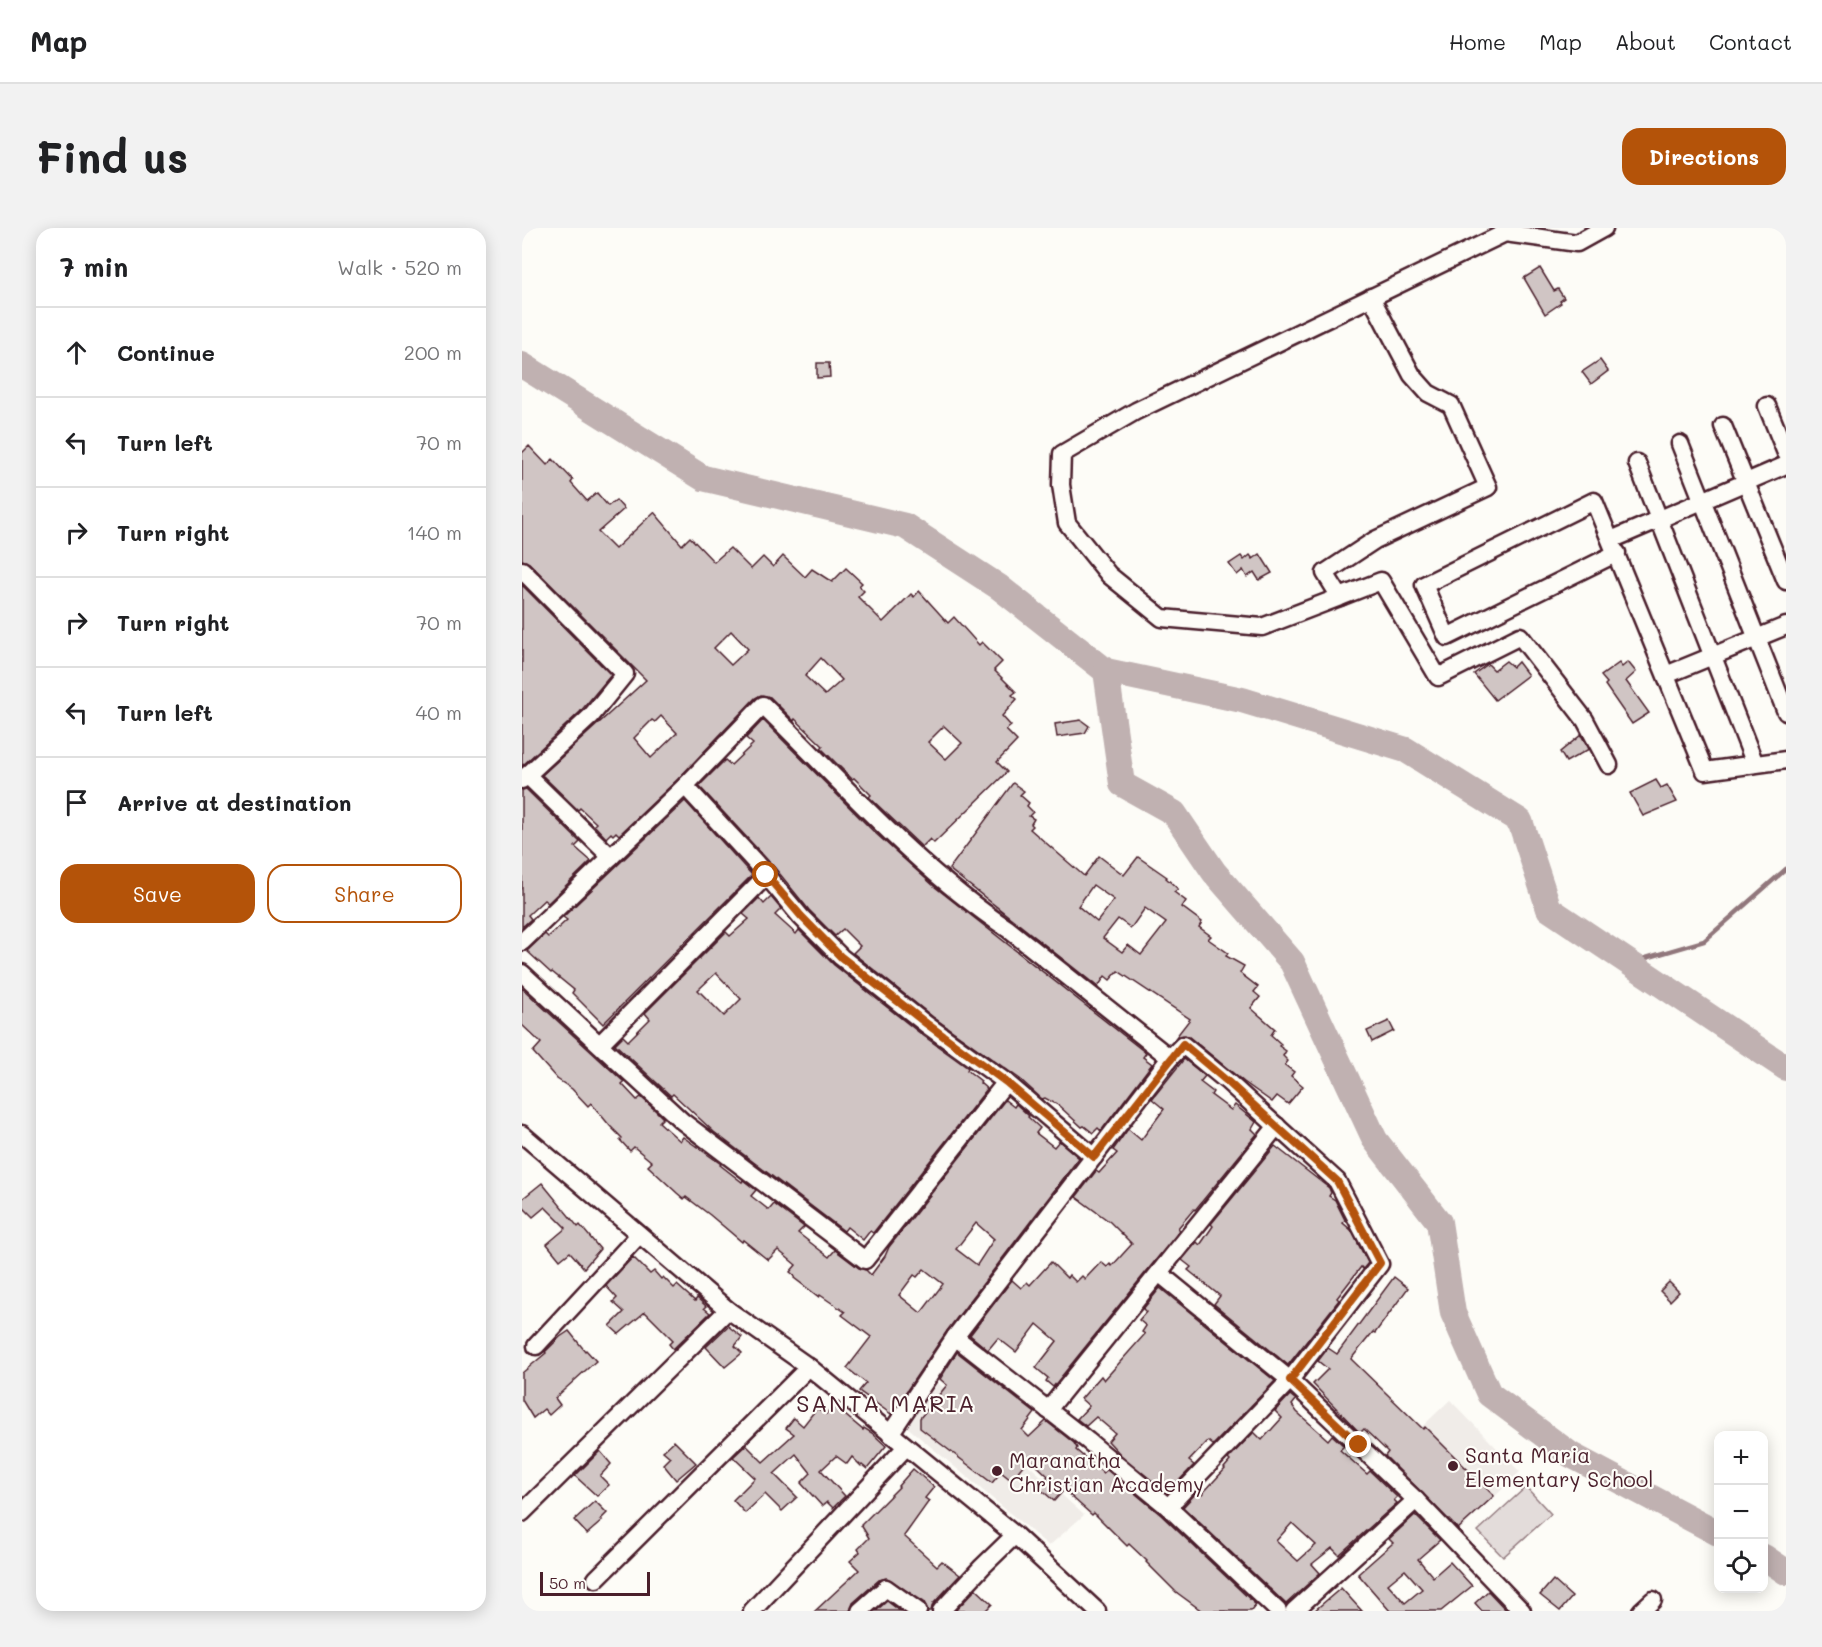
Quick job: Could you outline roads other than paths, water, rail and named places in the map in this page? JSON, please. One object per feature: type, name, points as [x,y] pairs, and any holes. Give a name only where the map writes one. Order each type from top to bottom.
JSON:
[{"type":"street","points":[[1604,228],[1577,243],[1504,232],[1136,411],[1062,453],[1061,485],[1067,523],[1110,575],[1162,618],[1262,627],[1380,581],[1437,677],[1520,636],[1585,720],[1609,765]]},
{"type":"street","points":[[1340,597],[1325,573],[1375,540],[1488,487],[1450,405],[1428,393],[1412,375],[1371,297]]},
{"type":"street","points":[[1767,406],[1786,453]]},
{"type":"street","points":[[1723,426],[1786,581]]},
{"type":"street","points":[[1680,444],[1786,712]]},
{"type":"street","points":[[1636,463],[1755,764]]},
{"type":"street","points":[[1786,465],[1659,520],[1614,546],[1447,637],[1424,585],[1594,501],[1614,546],[1706,771],[1786,760]]},
{"type":"street","points":[[522,570],[625,674],[591,716],[525,778],[611,857]]},
{"type":"street","points":[[1666,675],[1786,626]]},
{"type":"street","points":[[522,942],[685,786],[763,705],[878,820],[935,873],[981,912],[1008,929],[1170,1058]]},
{"type":"street","points":[[685,786],[801,916],[841,957],[1006,1082],[1094,1157]]},
{"type":"street","points":[[600,1044],[766,875]]},
{"type":"street","points":[[522,973],[682,1121],[865,1260],[1006,1082]]},
{"type":"street","points":[[890,1434],[955,1337],[1183,1044],[1337,1181],[1380,1263],[1290,1380],[1168,1507]]},
{"type":"street","points":[[1048,1410],[1277,1126]]},
{"type":"street","points":[[522,1134],[728,1310],[809,1367],[1015,1535],[1097,1611]]},
{"type":"street","points":[[536,1346],[639,1235]]},
{"type":"street","points":[[1159,1273],[1290,1380],[1416,1500],[1522,1611]]},
{"type":"street","points":[[522,1513],[728,1310]]},
{"type":"street","points":[[955,1337],[1168,1507],[1278,1611]]},
{"type":"street","points":[[596,1579],[809,1367]]},
{"type":"street","points":[[752,1611],[906,1447]]},
{"type":"street","points":[[1294,1611],[1416,1500]]},
{"type":"street","points":[[941,1611],[1015,1535]]},
{"type":"street","points":[[860,1611],[886,1588],[918,1611]]},
{"type":"waterway","points":[[522,365],[703,478],[905,526],[999,587],[1106,671],[1242,700],[1406,750],[1520,821],[1549,909],[1786,1068]]},
{"type":"waterway","points":[[1106,671],[1122,784],[1174,813],[1214,872],[1292,962],[1375,1140],[1439,1222],[1453,1313],[1489,1394],[1571,1455],[1714,1531]]},
{"type":"waterway","points":[[1629,963],[1704,941],[1786,869]]},
{"type":"waterway","points":[[1768,1560],[1786,1572]]},
{"type":"place","name":"Santa Maria Elementary School","points":[[1453,1466]]},
{"type":"place","name":"Maranatha Christian Academy","points":[[997,1471]]},
{"type":"district","name":"SANTA MARIA","points":[[886,1402]]}]
